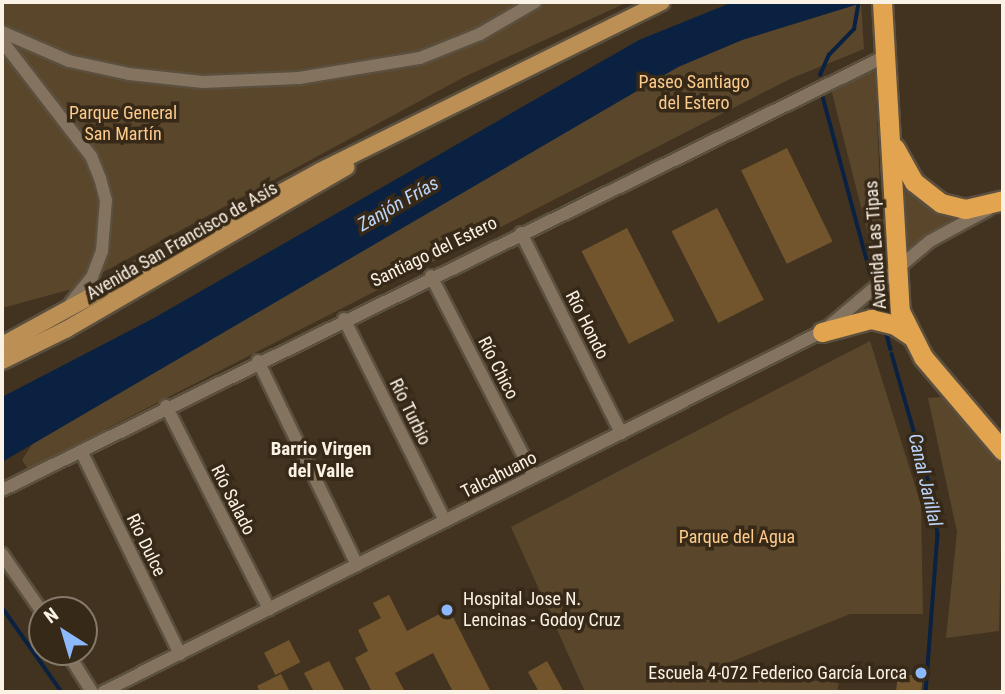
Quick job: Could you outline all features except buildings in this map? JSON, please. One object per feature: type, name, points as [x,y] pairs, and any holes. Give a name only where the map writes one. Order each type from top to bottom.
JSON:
[{"type":"highway","name":"Avenida Las Tipas","points":[[882,2],[900,311],[910,335],[1003,451]]},
{"type":"highway","name":"Avenida Las Tipas","points":[[890,127],[901,164],[930,198],[965,209],[1003,200]]},
{"type":"highway","points":[[822,332],[871,319],[895,325],[910,335]]},
{"type":"main road","name":"Avenida San Francisco de Asís","points":[[2,345],[320,171],[376,146],[543,57],[663,2]]},
{"type":"main road","name":"Avenida San Francisco de Asís","points":[[2,361],[325,182],[376,146]]},
{"type":"street","points":[[2,32],[69,61],[129,74],[203,82],[299,78],[420,58],[480,34],[535,2]]},
{"type":"street","points":[[2,41],[91,156],[106,200],[106,224],[97,268],[81,294],[58,315]]},
{"type":"street","name":"Santiago del Estero","points":[[2,490],[430,276],[886,56]]},
{"type":"street","points":[[896,268],[941,233],[1003,200]]},
{"type":"street","name":"Río Hondo","points":[[521,233],[621,433]]},
{"type":"street","name":"Talcahuano","points":[[103,692],[822,332],[896,268]]},
{"type":"street","name":"Río Chico","points":[[430,276],[534,476]]},
{"type":"street","name":"Río Turbio","points":[[344,319],[445,521]]},
{"type":"street","points":[[258,361],[357,565]]},
{"type":"street","name":"Río Salado","points":[[166,407],[269,609]]},
{"type":"street","name":"Río Dulce","points":[[81,451],[180,654]]},
{"type":"street","points":[[2,554],[31,596]]},
{"type":"street","points":[[76,666],[92,692]]},
{"type":"green space","name":"Parque General San Martín","points":[[2,2],[628,2],[466,76],[72,289],[2,308]]},
{"type":"green space","name":"Paseo Santiago del Estero","points":[[861,3],[864,49],[792,78],[28,469],[22,460],[33,443],[66,421],[678,67],[742,40]]},
{"type":"green space","points":[[875,68],[883,267],[876,266],[831,89]]},
{"type":"green space","points":[[904,184],[929,206],[958,215],[907,251]]},
{"type":"green space","name":"Parque del Agua","points":[[870,341],[921,505],[923,614],[850,614],[698,675],[839,682],[837,692],[585,692],[511,527]]},
{"type":"green space","points":[[941,397],[1003,467],[999,631],[946,638],[957,532],[928,398]]},
{"type":"water","name":"Zanjón Frías","points":[[733,2],[865,2],[742,40],[678,67],[2,462],[2,397],[154,318],[639,40]]},
{"type":"waterway","points":[[820,75],[829,55],[854,29],[859,2]]},
{"type":"waterway","points":[[822,93],[871,274]]},
{"type":"waterway","name":"Canal Jarillal","points":[[878,299],[881,314]]},
{"type":"waterway","name":"Canal Jarillal","points":[[886,332],[891,349]]},
{"type":"waterway","name":"Canal Jarillal","points":[[892,354],[931,490],[938,534],[926,692]]},
{"type":"waterway","points":[[2,607],[62,692]]},
{"type":"place","name":"Hospital Jose N. Lencinas - Godoy Cruz","points":[[447,610]]},
{"type":"place","name":"Escuela 4-072 Federico García Lorca","points":[[921,673]]},
{"type":"district","name":"Barrio Virgen del Valle","points":[[321,460]]}]
